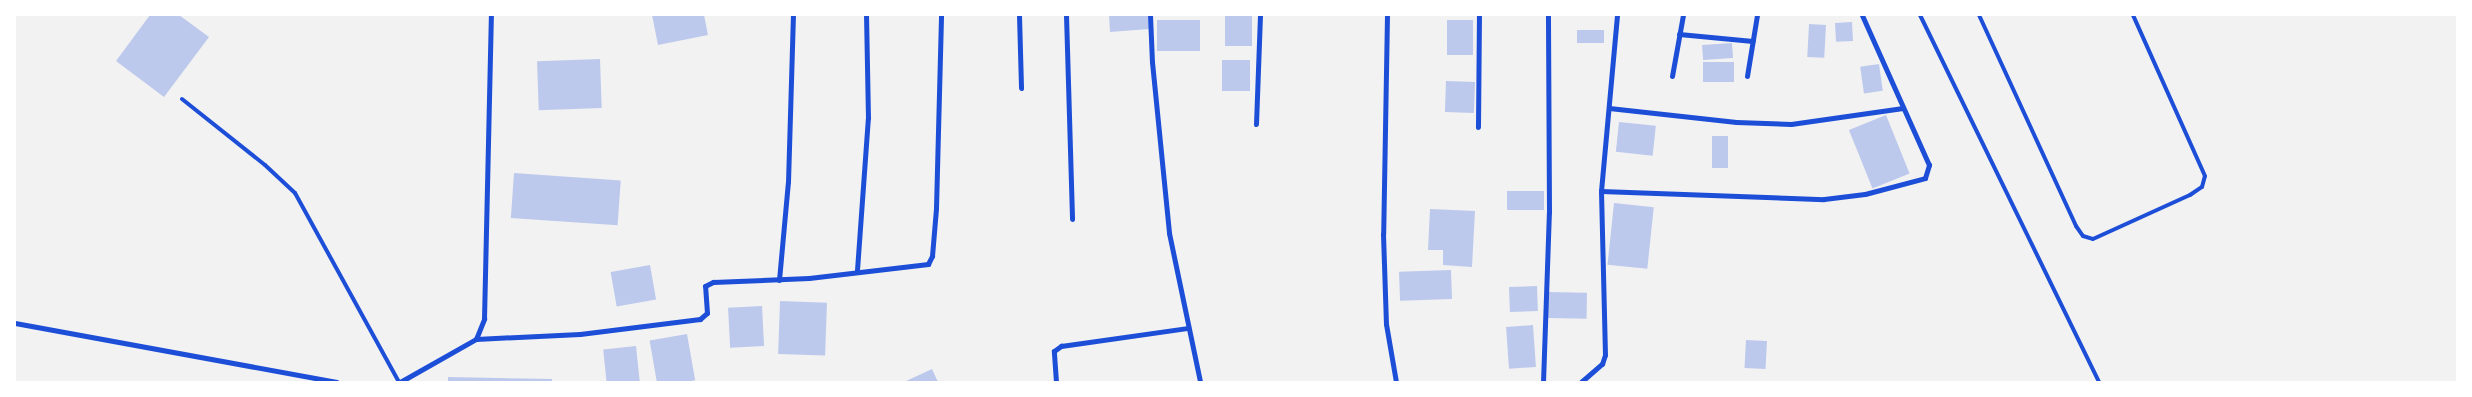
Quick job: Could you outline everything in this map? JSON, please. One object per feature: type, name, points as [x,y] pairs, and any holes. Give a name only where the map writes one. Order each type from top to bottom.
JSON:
[{"type":"street","points":[[476,339],[484,319],[486,301],[490,15]]},
{"type":"street","points":[[779,280],[788,182],[793,15]]},
{"type":"street","points":[[856,270],[868,118],[866,15]]},
{"type":"street","points":[[400,382],[476,339],[580,334],[700,320],[707,313],[705,289],[709,283],[779,280],[856,270],[921,267],[931,260],[936,208],[941,15]]},
{"type":"street","points":[[1019,15],[1021,88]]},
{"type":"street","points":[[1066,15],[1072,219]]},
{"type":"street","points":[[1150,15],[1152,62],[1169,233],[1187,328],[1200,382]]},
{"type":"street","points":[[1256,124],[1260,15]]},
{"type":"street","points":[[1387,15],[1382,234],[1386,324],[1396,382]]},
{"type":"street","points":[[1478,127],[1479,15]]},
{"type":"street","points":[[1543,382],[1549,212],[1548,15]]},
{"type":"street","points":[[1581,382],[1602,364],[1606,354],[1601,191],[1618,15]]},
{"type":"street","points":[[1672,76],[1682,15]]},
{"type":"street","points":[[1747,76],[1757,15]]},
{"type":"street","points":[[1601,191],[1824,199],[1865,194],[1925,178],[1930,164],[1862,15]]},
{"type":"street","points":[[1679,34],[1752,41]]},
{"type":"street","points":[[1609,108],[1736,122],[1791,124],[1904,108]]},
{"type":"street","points":[[15,323],[337,382]]},
{"type":"street","points":[[1056,382],[1054,351],[1061,346],[1187,328]]},
{"type":"lane","points":[[1920,15],[2099,382]]},
{"type":"lane","points":[[1980,15],[2076,226],[2083,236],[2093,239],[2190,195],[2202,187],[2206,176],[2133,15]]},
{"type":"lane","points":[[182,99],[265,165],[295,193],[400,382]]},
{"type":"building","points":[[150,15],[179,15],[209,37],[164,97],[116,61]]},
{"type":"building","points":[[652,15],[704,15],[708,35],[658,45]]},
{"type":"building","points":[[1109,15],[1148,15],[1149,29],[1110,32]]},
{"type":"building","points":[[1225,15],[1252,15],[1252,46],[1225,46]]},
{"type":"building","points":[[1157,20],[1200,20],[1200,51],[1157,51]]},
{"type":"building","points":[[1447,20],[1473,20],[1473,55],[1447,55]]},
{"type":"building","points":[[1852,22],[1853,41],[1836,42],[1835,23]]},
{"type":"building","points":[[1809,24],[1826,25],[1824,58],[1807,57]]},
{"type":"building","points":[[1577,30],[1604,30],[1604,43],[1577,43]]},
{"type":"building","points":[[1732,43],[1733,58],[1703,60],[1702,45]]},
{"type":"building","points":[[600,59],[602,108],[539,110],[537,61]]},
{"type":"building","points":[[1222,60],[1250,60],[1250,91],[1222,91]]},
{"type":"building","points":[[1703,62],[1734,62],[1734,82],[1703,82]]},
{"type":"building","points":[[1879,64],[1883,91],[1864,93],[1860,67]]},
{"type":"building","points":[[1446,81],[1475,82],[1474,113],[1445,112]]},
{"type":"building","points":[[1886,115],[1910,173],[1873,188],[1849,130]]},
{"type":"building","points":[[1619,122],[1656,126],[1653,156],[1616,152]]},
{"type":"building","points":[[1712,136],[1728,136],[1728,168],[1712,168]]},
{"type":"building","points":[[514,173],[621,180],[618,225],[511,218]]},
{"type":"building","points":[[1507,191],[1544,191],[1544,210],[1507,210]]},
{"type":"building","points":[[1614,203],[1654,207],[1647,269],[1608,265]]},
{"type":"building","points":[[1430,209],[1475,211],[1472,267],[1443,265],[1443,250],[1428,250]]},
{"type":"building","points":[[650,265],[656,299],[617,306],[611,272]]},
{"type":"building","points":[[1451,270],[1452,299],[1400,301],[1399,272]]},
{"type":"building","points":[[1537,286],[1538,311],[1510,312],[1509,287]]},
{"type":"building","points":[[1548,292],[1587,293],[1587,319],[1548,318]]},
{"type":"building","points":[[780,301],[827,303],[825,356],[778,354]]},
{"type":"building","points":[[762,306],[764,346],[730,348],[728,308]]},
{"type":"building","points":[[1533,325],[1536,367],[1509,369],[1506,327]]},
{"type":"building","points":[[687,334],[695,380],[657,382],[650,341]]},
{"type":"building","points":[[1746,340],[1767,341],[1766,369],[1745,368]]},
{"type":"building","points":[[636,346],[640,382],[607,382],[603,349]]},
{"type":"building","points":[[932,369],[938,382],[904,382]]},
{"type":"building","points":[[448,377],[552,379],[552,382],[448,382]]}]
